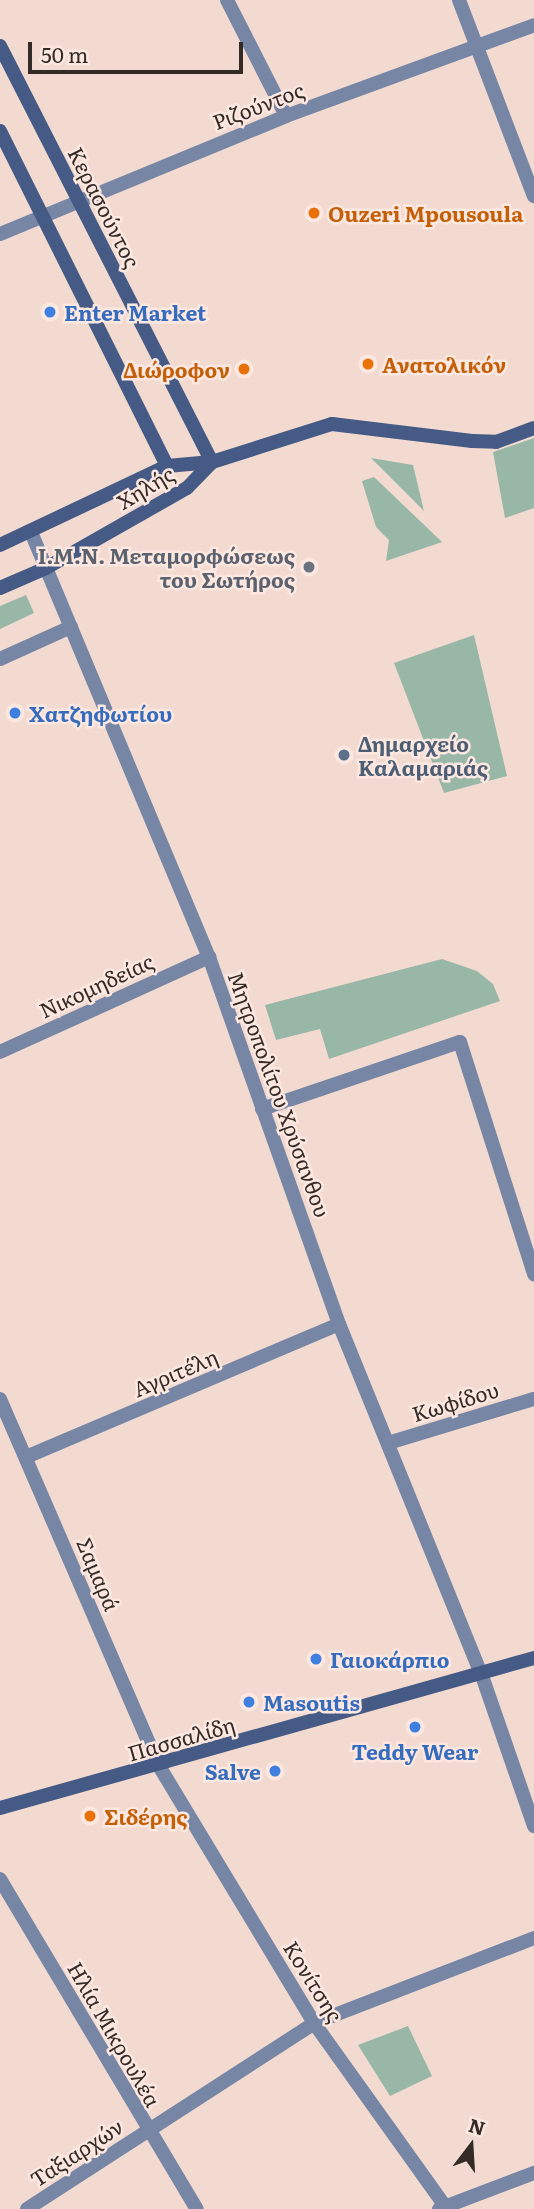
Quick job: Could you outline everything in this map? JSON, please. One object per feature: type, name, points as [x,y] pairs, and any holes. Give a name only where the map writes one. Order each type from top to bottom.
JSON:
[{"type":"main road","name":"Κερασούντος","points":[[0,46],[76,200],[212,462]]},
{"type":"main road","points":[[0,131],[167,466]]},
{"type":"main road","points":[[212,462],[332,424],[496,442],[534,428]]},
{"type":"main road","name":"Χηλής","points":[[0,545],[167,466],[212,462]]},
{"type":"main road","name":"Χηλής","points":[[0,588],[46,568],[187,488],[212,462]]},
{"type":"main road","name":"Πασσαλίδη","points":[[0,1808],[159,1766],[534,1658]]},
{"type":"street","points":[[227,0],[286,116]]},
{"type":"street","points":[[459,0],[534,196]]},
{"type":"street","name":"Ριζούντος","points":[[0,234],[76,200],[286,116],[534,25]]},
{"type":"street","name":"Μητροπολίτου Χρύσανθου","points":[[32,532],[209,957],[340,1324],[481,1673],[534,1826]]},
{"type":"street","points":[[0,659],[71,627]]},
{"type":"street","name":"Νικομηδείας","points":[[0,1052],[209,957]]},
{"type":"street","points":[[262,1109],[460,1042],[534,1274]]},
{"type":"street","name":"Αγριτέλη","points":[[26,1457],[340,1324]]},
{"type":"street","name":"Σαμαρά","points":[[0,1399],[159,1766]]},
{"type":"street","name":"Κωφίδου","points":[[388,1443],[534,1399]]},
{"type":"street","name":"Κονίτσης","points":[[159,1766],[314,2023],[443,2208]]},
{"type":"street","name":"Ηλία Μικρουλέα","points":[[0,1878],[148,2131],[197,2209]]},
{"type":"street","name":"Ταξιαρχών","points":[[27,2209],[314,2023],[534,1938]]},
{"type":"street","points":[[443,2208],[534,2173]]},
{"type":"green space","points":[[534,438],[534,508],[505,518],[493,452]]},
{"type":"green space","points":[[371,458],[413,465],[424,511]]},
{"type":"green space","points":[[374,477],[442,542],[386,561],[389,540],[376,527],[362,481]]},
{"type":"green space","points":[[26,595],[34,613],[0,629],[0,606]]},
{"type":"green space","points":[[474,635],[507,776],[444,793],[394,663]]},
{"type":"green space","points":[[442,959],[477,971],[493,984],[500,1001],[329,1059],[320,1029],[276,1040],[265,1005]]},
{"type":"green space","points":[[408,2026],[432,2076],[390,2096],[358,2045]]},
{"type":"place","name":"Ouzeri Mpousoula","points":[[314,213]]},
{"type":"place","name":"Enter Market","points":[[50,312]]},
{"type":"place","name":"Ανατολικόν","points":[[368,364]]},
{"type":"place","name":"Διώροφον","points":[[244,369]]},
{"type":"place","name":"Ι.Μ.Ν. Μεταμορφώσεως του Σωτήρος","points":[[309,567]]},
{"type":"place","name":"Χατζηφωτίου","points":[[15,713]]},
{"type":"place","name":"Δημαρχείο Καλαμαριάς","points":[[344,755]]},
{"type":"place","name":"Γαιοκάρπιο","points":[[316,1659]]},
{"type":"place","name":"Masoutis","points":[[249,1702]]},
{"type":"place","name":"Teddy Wear","points":[[415,1727]]},
{"type":"place","name":"Salve","points":[[275,1771]]},
{"type":"place","name":"Σιδέρης","points":[[90,1816]]}]
